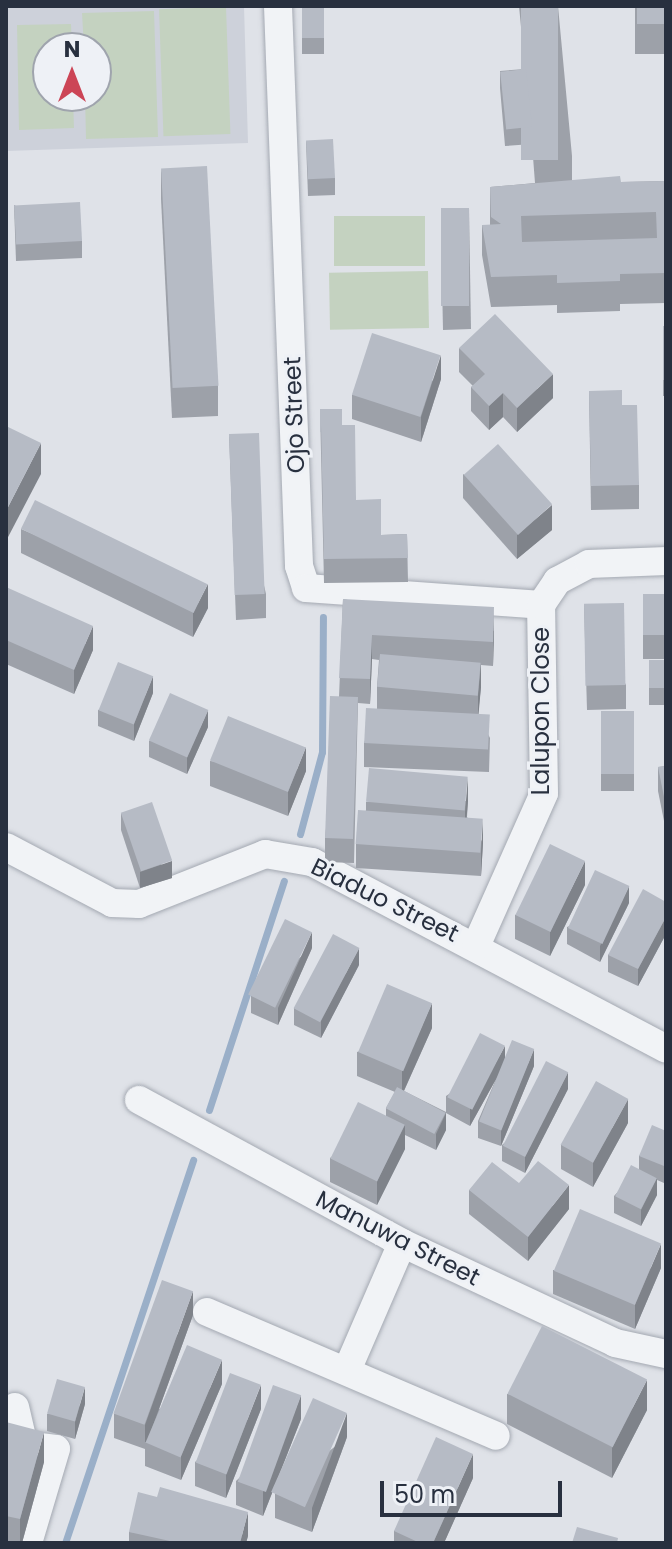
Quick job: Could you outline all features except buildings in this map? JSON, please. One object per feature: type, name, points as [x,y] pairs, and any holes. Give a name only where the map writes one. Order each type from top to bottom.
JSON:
[{"type":"street","name":"Ojo Street","points":[[278,6],[299,566],[306,588],[541,605]]},
{"type":"street","name":"Lalupon Close","points":[[476,946],[544,793],[541,605],[557,581],[589,564],[666,561]]},
{"type":"street","name":"Biaduo Street","points":[[6,847],[112,903],[139,904],[282,853],[476,946],[666,1049]]},
{"type":"street","name":"Manuwa Street","points":[[139,1100],[402,1243],[615,1343],[666,1354]]},
{"type":"street","points":[[348,1368],[402,1243]]},
{"type":"street","points":[[207,1312],[348,1368],[496,1436]]},
{"type":"street","points":[[15,1407],[24,1445],[56,1449],[28,1543]]},
{"type":"shaded area","points":[[6,6],[244,6],[248,143],[6,151]]},
{"type":"green space","points":[[226,7],[230,134],[163,136],[159,9]]},
{"type":"green space","points":[[154,11],[158,137],[86,139],[85,112],[112,112],[112,32],[83,32],[82,13]]},
{"type":"green space","points":[[71,24],[71,32],[32,32],[32,112],[74,112],[74,128],[19,130],[17,25]]},
{"type":"green space","points":[[334,216],[425,216],[425,266],[334,266]]},
{"type":"green space","points":[[428,271],[429,328],[330,330],[329,273]]},
{"type":"waterway","points":[[300,834],[322,752],[323,617]]},
{"type":"waterway","points":[[209,1110],[284,881]]},
{"type":"waterway","points":[[65,1543],[193,1160]]}]
